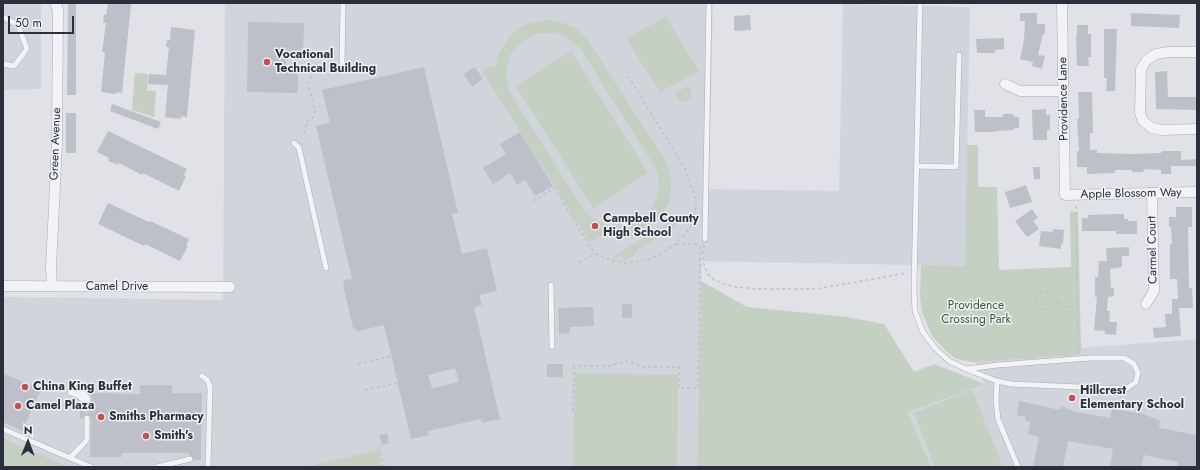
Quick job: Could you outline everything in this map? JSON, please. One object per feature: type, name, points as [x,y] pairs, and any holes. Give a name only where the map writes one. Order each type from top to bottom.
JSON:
[{"type":"street","name":"Green Avenue","points":[[52,286],[50,268],[57,135],[58,10],[55,3]]},
{"type":"street","name":"Providence Lane","points":[[1062,3],[1066,195]]},
{"type":"street","points":[[1197,52],[1169,52],[1156,54],[1147,60],[1141,68],[1140,113],[1143,122],[1152,128],[1161,130],[1197,129]]},
{"type":"street","points":[[1005,84],[1020,91],[1064,91]]},
{"type":"street","name":"Apple Blossom Way","points":[[1066,195],[1197,192]]},
{"type":"street","name":"Carmel Court","points":[[1146,304],[1154,291],[1152,193]]},
{"type":"street","name":"Camel Drive","points":[[3,286],[230,287]]},
{"type":"lane","points":[[342,66],[343,3]]},
{"type":"lane","points":[[705,239],[709,3]]},
{"type":"lane","points":[[920,3],[915,311],[923,332],[935,348],[949,361],[966,369],[997,381],[1011,384],[1126,389],[1136,382],[1138,373],[1134,364],[1124,358],[1090,358],[966,369]]},
{"type":"lane","points":[[3,17],[18,25],[27,49],[14,66],[3,64]]},
{"type":"lane","points":[[918,166],[956,167],[959,55]]},
{"type":"lane","points":[[294,143],[299,148],[326,268]]},
{"type":"lane","points":[[551,285],[552,347]]},
{"type":"lane","points":[[202,376],[208,381],[210,388],[208,467]]},
{"type":"lane","points":[[997,381],[996,400],[998,419],[1018,467]]},
{"type":"lane","points":[[70,393],[79,396],[84,401],[86,409]]},
{"type":"lane","points":[[70,458],[87,440],[86,418]]},
{"type":"lane","points":[[3,429],[91,467]]},
{"type":"lane","points":[[157,467],[190,459]]},
{"type":"path","points":[[304,133],[308,120],[312,119],[315,112],[308,83],[314,71],[320,71]]},
{"type":"path","points":[[533,201],[554,188],[595,254],[614,261],[624,263],[647,260],[657,256],[675,244],[686,233],[692,224],[695,214],[696,200],[694,193],[690,186],[685,169],[627,74]]},
{"type":"path","points":[[1076,206],[1078,349],[1082,354]]},
{"type":"path","points":[[705,239],[703,253],[704,266],[708,274],[714,280],[734,287],[759,289],[816,289],[915,272]]},
{"type":"path","points":[[573,411],[574,365],[610,366],[627,361],[642,367],[679,367],[679,388],[698,388],[700,244],[675,244]]},
{"type":"path","points":[[579,262],[595,254]]},
{"type":"path","points":[[1057,302],[1054,306],[1044,310],[1037,306],[1036,295],[1039,290],[1048,292],[1057,302],[1067,307],[1078,308]]},
{"type":"path","points":[[358,364],[392,356]]},
{"type":"path","points":[[364,390],[398,383]]},
{"type":"path","points":[[378,447],[384,467]]},
{"type":"shaded area","points":[[3,3],[41,3],[41,89],[3,90]]},
{"type":"shaded area","name":"Campbell County High School","points":[[225,3],[713,3],[709,189],[839,191],[843,4],[970,7],[965,266],[702,261],[697,467],[69,467],[3,438],[3,297],[223,300]]},
{"type":"shaded area","name":"Hillcrest Elementary School","points":[[1197,339],[1197,467],[931,467],[908,412],[984,384],[975,362],[1080,355],[1081,348]]},
{"type":"green space","points":[[666,17],[699,71],[660,92],[626,38]]},
{"type":"green space","points":[[544,20],[566,24],[577,29],[587,39],[665,160],[671,179],[669,201],[665,210],[645,231],[634,236],[621,239],[600,236],[590,242],[482,71],[492,65],[495,68],[499,53],[510,36],[519,28]],"holes":[[[539,33],[555,33],[565,37],[580,48],[655,167],[659,186],[653,206],[637,221],[628,225],[606,225],[596,220],[583,209],[511,94],[507,83],[506,74],[511,53],[528,38]]]},
{"type":"green space","points":[[571,51],[648,173],[593,208],[516,86]]},
{"type":"green space","points":[[135,73],[148,74],[147,90],[139,90],[156,91],[154,117],[132,110]]},
{"type":"green space","points":[[688,86],[692,93],[691,98],[683,102],[679,101],[675,93]]},
{"type":"green space","name":"Providence Crossing Park","points":[[967,145],[978,145],[978,187],[997,187],[999,270],[1071,267],[1070,212],[1078,212],[1080,355],[975,362],[965,361],[955,358],[947,352],[932,336],[922,312],[920,297],[921,265],[965,266]]},
{"type":"green space","points":[[676,215],[680,221],[686,217],[687,219],[634,252],[635,255],[625,261],[621,255],[614,259],[613,257],[666,224],[665,222]]},
{"type":"green space","points":[[701,281],[747,307],[847,317],[884,324],[914,372],[934,364],[985,384],[908,412],[931,467],[697,467]]},
{"type":"green space","points":[[575,373],[678,375],[677,467],[573,467]]},
{"type":"green space","points":[[972,390],[1003,467],[935,467],[914,413]]},
{"type":"green space","points":[[3,438],[69,467],[3,467]]},
{"type":"green space","points":[[378,450],[382,467],[305,467]]},
{"type":"building","points":[[68,3],[76,3],[76,95],[67,95]]},
{"type":"building","points":[[108,3],[131,4],[122,93],[117,92],[116,94],[101,92],[105,53],[102,52],[106,23],[103,23]]},
{"type":"building","points":[[1020,13],[1037,13],[1037,24],[1045,24],[1045,34],[1043,34],[1038,55],[1045,56],[1042,69],[1032,66],[1033,62],[1020,59],[1024,40],[1025,21],[1020,21]]},
{"type":"building","points":[[1131,13],[1180,15],[1179,28],[1131,26]]},
{"type":"building","points":[[750,15],[751,30],[734,31],[734,16]]},
{"type":"building","name":"Vocational Technical Building","points":[[248,22],[304,23],[303,54],[286,54],[286,70],[298,70],[298,93],[247,92]]},
{"type":"building","points":[[1077,25],[1088,25],[1088,34],[1091,34],[1091,57],[1088,57],[1089,66],[1077,66]]},
{"type":"building","points":[[171,27],[195,30],[187,117],[181,116],[181,119],[165,117],[168,85],[148,84],[149,74],[166,75],[169,47],[166,47],[167,40],[170,40]]},
{"type":"building","points":[[1104,29],[1117,29],[1115,91],[1106,91],[1107,78],[1104,78]]},
{"type":"building","points":[[1004,38],[1004,49],[995,50],[995,53],[977,53],[976,39]]},
{"type":"building","points":[[424,67],[458,213],[452,214],[462,254],[487,248],[497,291],[479,295],[482,305],[474,307],[500,419],[482,423],[481,419],[428,431],[429,435],[411,439],[384,325],[358,331],[353,328],[343,285],[345,280],[352,279],[316,126],[330,123],[322,90]],"holes":[[[455,368],[459,382],[432,388],[428,375]]]},
{"type":"building","points":[[475,67],[483,79],[472,87],[464,74]]},
{"type":"building","points":[[1167,71],[1168,97],[1197,97],[1197,110],[1156,109],[1155,72]]},
{"type":"building","points":[[1078,92],[1092,92],[1093,133],[1090,133],[1090,150],[1097,150],[1097,153],[1133,154],[1181,151],[1181,160],[1197,159],[1197,166],[1171,166],[1171,174],[1161,174],[1161,170],[1144,169],[1143,172],[1132,172],[1132,170],[1115,170],[1115,173],[1087,174],[1087,167],[1077,167],[1077,151],[1079,151],[1077,119],[1079,119]]},
{"type":"building","points":[[112,104],[161,122],[158,129],[110,111]]},
{"type":"building","points":[[1046,109],[1046,115],[1050,115],[1050,130],[1047,130],[1047,140],[1033,140],[1032,110]]},
{"type":"building","points":[[974,110],[985,110],[985,117],[1003,117],[1003,114],[1013,114],[1014,117],[1019,117],[1019,128],[995,132],[975,132]]},
{"type":"building","points":[[66,113],[76,113],[76,153],[66,153]]},
{"type":"building","points":[[108,131],[187,169],[184,175],[186,176],[179,191],[143,173],[142,175],[119,163],[118,165],[108,161],[109,158],[97,152]]},
{"type":"building","points":[[520,132],[553,186],[535,196],[525,180],[517,185],[510,173],[493,184],[483,168],[506,154],[500,144]]},
{"type":"building","points":[[1033,167],[1040,167],[1040,179],[1034,179]]},
{"type":"building","points":[[1026,185],[1032,202],[1010,208],[1005,192]]},
{"type":"building","points":[[108,203],[189,239],[186,245],[188,246],[180,261],[98,224]]},
{"type":"building","points":[[1176,207],[1192,207],[1192,227],[1188,227],[1189,288],[1192,288],[1193,308],[1179,308],[1181,336],[1154,338],[1153,328],[1166,327],[1165,314],[1172,314],[1172,299],[1178,299],[1177,279],[1170,279],[1170,244],[1172,244],[1169,217],[1176,217]]},
{"type":"building","points":[[1032,209],[1038,218],[1033,221],[1039,229],[1027,237],[1015,221]]},
{"type":"building","points":[[1124,214],[1124,219],[1128,219],[1128,221],[1137,221],[1137,234],[1116,234],[1116,231],[1082,231],[1082,218],[1088,218],[1088,215]]},
{"type":"building","points":[[1053,229],[1064,230],[1061,249],[1039,246],[1041,231],[1053,232]]},
{"type":"building","points":[[1129,247],[1129,256],[1122,256],[1122,267],[1110,269],[1111,288],[1114,288],[1114,296],[1108,297],[1107,311],[1110,311],[1109,322],[1117,322],[1116,335],[1105,334],[1105,331],[1094,330],[1097,297],[1095,297],[1095,277],[1098,277],[1099,261],[1107,261],[1106,248]]},
{"type":"building","points":[[622,304],[632,304],[632,318],[622,318]]},
{"type":"building","points":[[593,307],[594,326],[570,327],[570,333],[559,334],[558,308]]},
{"type":"building","points":[[547,364],[563,364],[563,377],[547,377]]},
{"type":"building","name":"Camel Plaza","points":[[3,373],[41,390],[22,431],[3,422]]},
{"type":"building","name":"Smith's","points":[[140,385],[172,385],[172,393],[202,393],[201,460],[194,460],[188,453],[122,453],[122,457],[90,457],[91,418],[87,414],[83,419],[80,418],[80,409],[84,413],[88,413],[90,411],[92,398],[90,393],[140,394]]},
{"type":"building","points":[[1019,401],[1060,410],[1061,406],[1076,412],[1110,418],[1112,408],[1137,413],[1137,411],[1160,421],[1159,428],[1197,435],[1197,467],[1177,467],[1178,462],[1144,455],[1141,467],[1110,467],[1113,449],[1068,441],[1063,467],[1033,467],[1039,437],[1028,434],[1030,422],[1025,421],[1026,417],[1017,415]]},
{"type":"building","points":[[387,433],[389,443],[382,445],[379,435]]},
{"type":"place","name":"Vocational Technical Building","points":[[267,62]]},
{"type":"place","name":"Campbell County High School","points":[[595,226]]},
{"type":"place","name":"China King Buffet","points":[[25,387]]},
{"type":"place","name":"Hillcrest Elementary School","points":[[1072,398]]},
{"type":"place","name":"Camel Plaza","points":[[18,406]]},
{"type":"place","name":"Smiths Pharmacy","points":[[101,417]]},
{"type":"place","name":"Smith's","points":[[146,436]]}]
